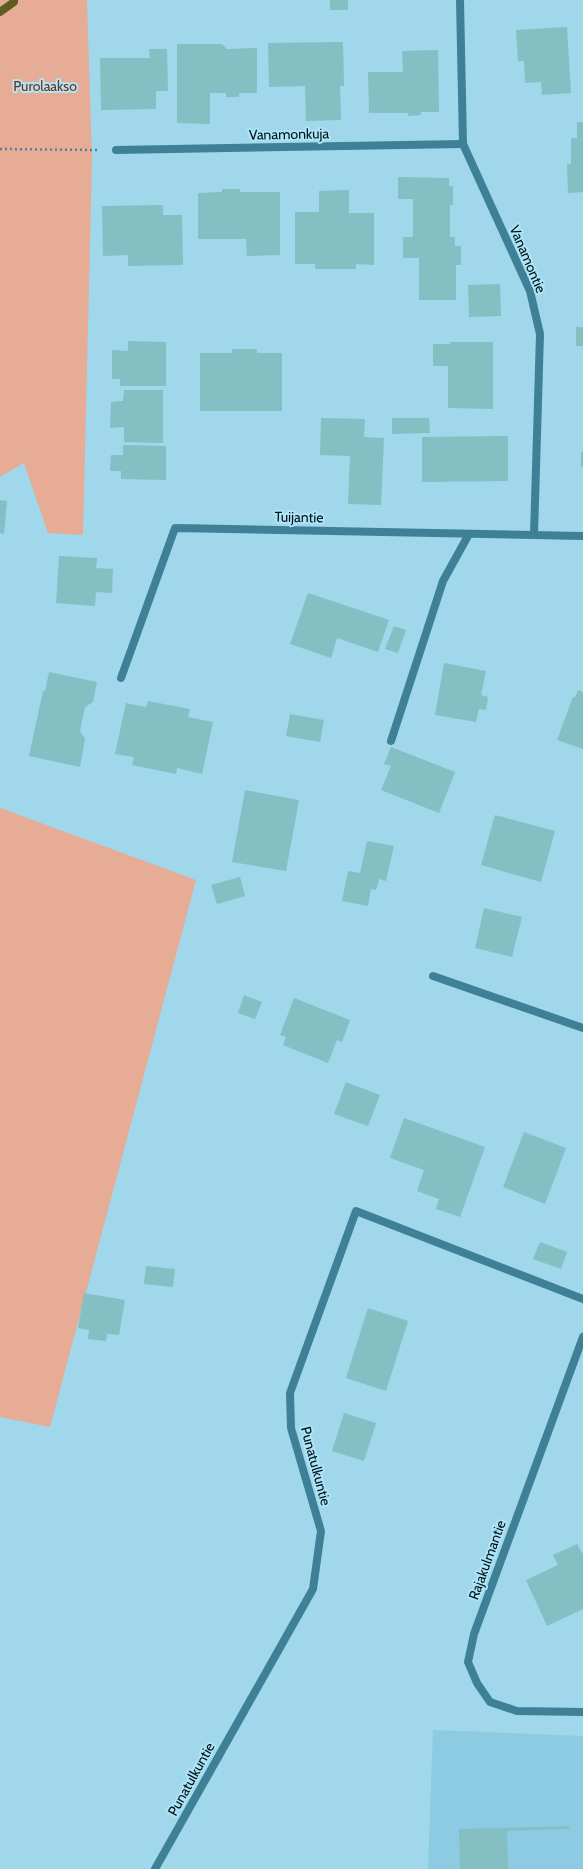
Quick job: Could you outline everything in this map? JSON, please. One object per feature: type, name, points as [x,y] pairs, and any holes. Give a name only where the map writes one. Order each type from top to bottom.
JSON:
[{"type":"street","name":"Vanamontie","points":[[460,0],[463,144],[530,291],[540,334],[534,535]]},
{"type":"street","name":"Vanamonkuja","points":[[116,150],[463,144]]},
{"type":"street","name":"Tuijantie","points":[[121,678],[175,528],[583,536]]},
{"type":"street","points":[[391,741],[443,581],[469,534]]},
{"type":"street","points":[[433,976],[583,1028]]},
{"type":"street","name":"Punatulkuntie","points":[[155,1869],[313,1589],[321,1531],[291,1428],[290,1393],[356,1210],[583,1299]]},
{"type":"street","name":"Rajakulmantie","points":[[583,1337],[474,1634],[468,1662],[477,1683],[490,1702],[517,1711],[583,1712]]},
{"type":"path","points":[[0,149],[116,150]]},
{"type":"shaded area","points":[[433,1730],[583,1736],[583,1869],[428,1869]]},
{"type":"green space","name":"Purolaakso","points":[[0,0],[87,0],[92,161],[83,535],[48,533],[24,463],[0,477]]},
{"type":"green space","points":[[0,808],[196,880],[50,1427],[0,1417]]},
{"type":"building","points":[[330,0],[348,0],[348,10],[330,10]]},
{"type":"building","points":[[567,27],[571,93],[542,95],[541,82],[525,83],[524,61],[518,61],[516,30]]},
{"type":"building","points":[[343,42],[344,86],[340,86],[341,120],[306,121],[305,86],[269,87],[268,43]]},
{"type":"building","points":[[177,44],[222,44],[227,49],[257,48],[257,93],[239,93],[239,97],[226,97],[226,93],[210,93],[210,124],[177,123]]},
{"type":"building","points":[[149,49],[167,49],[168,91],[156,91],[156,109],[101,110],[100,58],[150,58]]},
{"type":"building","points":[[438,50],[439,112],[421,112],[421,115],[408,116],[408,113],[369,113],[368,72],[403,72],[402,51]]},
{"type":"building","points":[[577,122],[583,122],[583,192],[568,193],[567,164],[571,164],[571,138],[577,138]]},
{"type":"building","points":[[398,177],[449,178],[449,186],[453,186],[453,205],[450,205],[450,237],[455,237],[455,246],[461,246],[461,265],[456,265],[456,300],[419,300],[419,258],[403,258],[403,237],[413,237],[413,199],[398,199]]},
{"type":"building","points":[[222,189],[240,189],[240,192],[280,192],[280,255],[247,256],[246,239],[198,239],[198,193],[222,192]]},
{"type":"building","points":[[349,190],[349,213],[374,213],[374,265],[356,264],[356,269],[315,269],[315,264],[295,264],[295,212],[319,212],[319,191]]},
{"type":"building","points":[[163,205],[163,215],[182,215],[183,265],[128,266],[128,255],[103,256],[102,206]]},
{"type":"building","points":[[500,284],[501,316],[469,317],[468,285]]},
{"type":"building","points":[[576,327],[583,327],[583,346],[576,346]]},
{"type":"building","points":[[128,341],[166,342],[166,386],[120,386],[120,379],[112,379],[112,350],[128,351]]},
{"type":"building","points":[[450,342],[493,342],[493,409],[448,408],[448,366],[433,366],[433,344],[450,344]]},
{"type":"building","points":[[232,349],[257,349],[257,353],[282,353],[282,411],[200,411],[200,353],[232,353]]},
{"type":"building","points":[[124,390],[163,390],[163,443],[124,442],[124,427],[110,428],[111,402],[123,401]]},
{"type":"building","points":[[321,418],[365,419],[364,437],[384,438],[381,505],[348,504],[350,456],[320,455]]},
{"type":"building","points":[[392,418],[429,418],[430,433],[392,434]]},
{"type":"building","points":[[508,436],[508,481],[422,482],[422,437]]},
{"type":"building","points":[[123,445],[166,446],[166,480],[121,479],[121,471],[110,471],[111,455],[123,455]]},
{"type":"building","points":[[581,452],[583,452],[583,467],[581,467]]},
{"type":"building","points":[[0,500],[7,501],[4,534],[0,533]]},
{"type":"building","points":[[59,556],[97,558],[96,568],[113,569],[112,593],[96,592],[95,606],[56,603]]},
{"type":"building","points":[[308,593],[389,620],[378,652],[337,638],[331,658],[290,644]]},
{"type":"building","points":[[394,626],[406,630],[398,653],[385,649]]},
{"type":"building","points":[[444,663],[486,671],[481,695],[488,697],[486,710],[479,709],[476,722],[435,715]]},
{"type":"building","points":[[49,672],[97,682],[93,702],[85,707],[80,731],[85,739],[80,767],[29,756],[43,691],[45,691]]},
{"type":"building","points":[[578,690],[583,692],[583,749],[557,740],[573,697],[575,697]]},
{"type":"building","points":[[148,701],[190,709],[188,717],[213,722],[202,774],[177,768],[176,774],[132,765],[134,757],[115,754],[126,703],[146,707]]},
{"type":"building","points":[[290,714],[324,720],[320,742],[286,736]]},
{"type":"building","points":[[391,747],[455,772],[439,813],[381,790],[391,766],[384,764]]},
{"type":"building","points":[[245,790],[299,800],[286,871],[232,862]]},
{"type":"building","points":[[495,815],[555,831],[541,882],[481,865]]},
{"type":"building","points":[[367,841],[394,846],[386,881],[379,879],[376,890],[371,889],[368,906],[342,901],[348,871],[360,873]]},
{"type":"building","points":[[240,877],[245,896],[217,904],[211,885]]},
{"type":"building","points":[[484,908],[522,917],[512,957],[475,948]]},
{"type":"building","points":[[244,995],[262,1002],[255,1019],[238,1013]]},
{"type":"building","points":[[294,998],[350,1020],[342,1042],[337,1040],[328,1063],[283,1045],[286,1037],[280,1035]]},
{"type":"building","points":[[346,1082],[380,1095],[368,1126],[334,1114]]},
{"type":"building","points":[[404,1118],[485,1147],[460,1217],[436,1209],[439,1199],[417,1191],[424,1170],[390,1158]]},
{"type":"building","points":[[524,1132],[566,1148],[545,1204],[503,1187]]},
{"type":"building","points":[[540,1242],[567,1252],[561,1269],[533,1259]]},
{"type":"building","points":[[146,1266],[175,1269],[173,1287],[144,1284]]},
{"type":"building","points":[[84,1293],[125,1300],[119,1335],[107,1334],[106,1341],[88,1339],[89,1330],[78,1328]]},
{"type":"building","points":[[368,1308],[408,1321],[386,1391],[346,1378]]},
{"type":"building","points":[[344,1413],[376,1423],[364,1461],[332,1451]]},
{"type":"building","points":[[577,1544],[583,1553],[583,1609],[547,1626],[526,1580],[558,1565],[553,1555]]},
{"type":"building","points":[[569,1826],[569,1829],[507,1831],[508,1869],[460,1869],[459,1829]]},
{"type":"waterway","points":[[0,12],[14,2],[14,0]]}]
